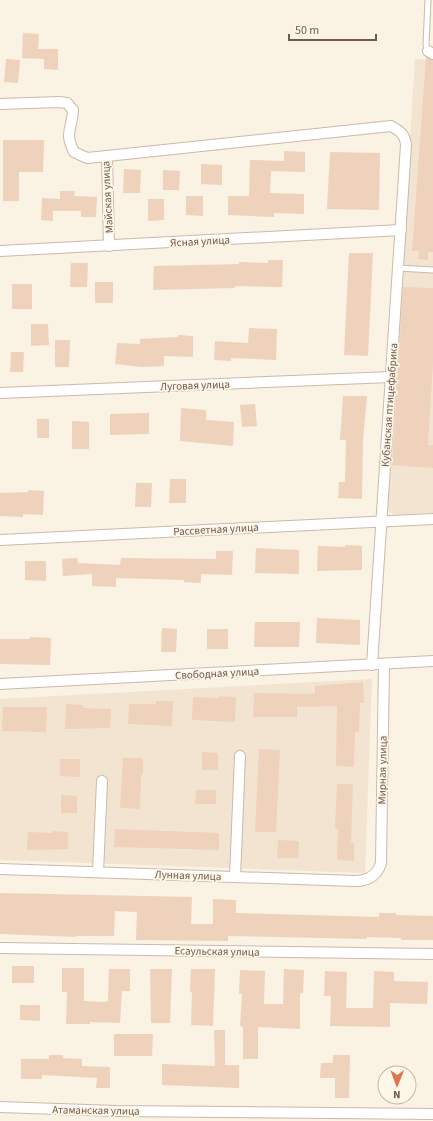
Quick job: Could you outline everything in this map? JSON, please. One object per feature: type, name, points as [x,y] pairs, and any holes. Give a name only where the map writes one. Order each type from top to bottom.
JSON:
[{"type":"street","name":"Майская улица","points":[[0,104],[58,102],[67,103],[73,110],[72,120],[68,131],[68,141],[74,152],[87,158],[107,156],[109,246]]},
{"type":"street","name":"Кубанская птицефабрика","points":[[107,156],[391,126],[405,136],[406,145],[401,230],[372,665]]},
{"type":"street","name":"Ясная улица","points":[[0,251],[401,230]]},
{"type":"street","name":"Луговая улица","points":[[0,393],[391,377]]},
{"type":"street","name":"Рассветная улица","points":[[0,540],[433,518]]},
{"type":"street","name":"Свободная улица","points":[[0,684],[433,661]]},
{"type":"street","name":"Мирная улица","points":[[374,875],[381,863],[384,664]]},
{"type":"street","points":[[235,877],[240,756]]},
{"type":"street","points":[[98,872],[102,781]]},
{"type":"street","name":"Лунная улица","points":[[0,869],[362,881],[374,875]]},
{"type":"street","name":"Есаульская улица","points":[[0,948],[433,954]]},
{"type":"street","name":"Атаманская улица","points":[[0,1107],[116,1111],[433,1114]]},
{"type":"lane","points":[[428,0],[426,45],[430,53]]},
{"type":"lane","points":[[398,268],[433,270]]},
{"type":"shaded area","points":[[415,59],[433,60],[433,513],[393,515],[387,509]]},
{"type":"shaded area","points":[[372,679],[365,873],[0,860],[0,699]]},
{"type":"building","points":[[23,33],[39,34],[38,49],[58,49],[58,70],[44,69],[44,59],[22,58]]},
{"type":"building","points":[[426,57],[433,60],[433,252],[428,252],[428,260],[418,259],[419,251],[412,251]]},
{"type":"building","points":[[6,59],[20,60],[18,83],[4,82]]},
{"type":"building","points":[[3,140],[44,140],[43,172],[19,172],[19,201],[3,201]]},
{"type":"building","points":[[284,151],[305,152],[305,172],[271,171],[270,193],[304,194],[304,214],[274,213],[274,217],[228,215],[228,196],[249,196],[250,160],[284,161]]},
{"type":"building","points":[[330,152],[380,153],[379,210],[327,209]]},
{"type":"building","points":[[201,164],[222,165],[222,185],[201,184]]},
{"type":"building","points":[[124,169],[141,170],[140,193],[123,193]]},
{"type":"building","points":[[163,170],[180,171],[179,190],[163,190]]},
{"type":"building","points":[[60,191],[75,191],[74,196],[97,197],[96,217],[81,217],[81,211],[53,211],[53,221],[41,220],[42,198],[60,199]]},
{"type":"building","points":[[186,196],[203,196],[203,216],[186,215]]},
{"type":"building","points":[[148,199],[164,199],[164,220],[148,221]]},
{"type":"building","points":[[349,253],[373,253],[368,356],[344,355]]},
{"type":"building","points":[[268,260],[283,260],[282,287],[235,286],[235,288],[153,290],[154,266],[239,264],[239,262],[268,263]]},
{"type":"building","points":[[71,263],[88,263],[87,287],[70,287]]},
{"type":"building","points":[[95,282],[113,282],[113,303],[95,303]]},
{"type":"building","points":[[12,284],[32,284],[32,309],[12,309]]},
{"type":"building","points":[[403,287],[433,288],[433,362],[428,445],[433,445],[433,468],[392,465]]},
{"type":"building","points":[[31,324],[48,324],[49,345],[31,346]]},
{"type":"building","points":[[249,328],[277,329],[276,360],[231,358],[231,361],[214,360],[215,341],[248,343]]},
{"type":"building","points":[[178,335],[193,336],[193,357],[164,356],[164,366],[141,367],[115,364],[117,343],[140,344],[140,339],[178,337]]},
{"type":"building","points":[[55,340],[70,340],[69,367],[55,367]]},
{"type":"building","points":[[11,352],[24,352],[23,372],[10,372]]},
{"type":"building","points":[[343,396],[367,396],[363,441],[362,499],[338,498],[339,482],[345,482],[346,440],[340,440]]},
{"type":"building","points":[[255,404],[257,426],[242,427],[240,405]]},
{"type":"building","points":[[181,408],[206,410],[206,420],[234,422],[233,446],[180,441]]},
{"type":"building","points":[[149,413],[149,434],[110,435],[110,414]]},
{"type":"building","points":[[37,419],[49,419],[49,438],[37,438]]},
{"type":"building","points":[[72,421],[89,422],[89,449],[72,449]]},
{"type":"building","points":[[170,479],[186,479],[186,503],[169,503]]},
{"type":"building","points":[[136,483],[152,483],[151,507],[135,507]]},
{"type":"building","points":[[28,490],[44,491],[43,515],[23,514],[23,517],[0,516],[0,493],[28,492]]},
{"type":"building","points":[[345,545],[362,546],[362,570],[317,571],[318,546],[345,547]]},
{"type":"building","points":[[256,548],[299,550],[299,574],[255,573]]},
{"type":"building","points":[[216,551],[233,551],[232,575],[201,574],[201,583],[184,582],[184,580],[116,578],[116,587],[92,586],[92,574],[63,576],[62,559],[77,558],[78,563],[120,565],[121,558],[216,559]]},
{"type":"building","points":[[25,561],[46,561],[46,581],[25,580]]},
{"type":"building","points":[[317,618],[360,620],[360,645],[316,643]]},
{"type":"building","points":[[255,622],[300,622],[299,647],[254,647]]},
{"type":"building","points":[[162,628],[177,629],[176,652],[161,652]]},
{"type":"building","points":[[207,629],[228,629],[228,649],[207,649]]},
{"type":"building","points":[[30,637],[51,638],[50,665],[0,664],[0,639],[30,639]]},
{"type":"building","points":[[363,682],[364,703],[360,703],[359,732],[355,732],[354,767],[336,766],[337,706],[297,707],[297,717],[253,717],[254,693],[315,694],[315,686]]},
{"type":"building","points":[[219,696],[236,697],[235,722],[192,720],[193,697],[219,698]]},
{"type":"building","points":[[156,701],[173,701],[172,726],[128,724],[129,704],[156,704]]},
{"type":"building","points":[[66,704],[83,705],[83,708],[111,709],[110,728],[65,729]]},
{"type":"building","points":[[3,707],[47,707],[46,732],[2,731]]},
{"type":"building","points":[[259,749],[280,750],[276,832],[255,832]]},
{"type":"building","points":[[202,752],[218,753],[218,770],[202,770]]},
{"type":"building","points":[[123,758],[143,758],[140,809],[120,808]]},
{"type":"building","points":[[60,759],[80,759],[80,777],[60,776]]},
{"type":"building","points":[[337,784],[353,784],[351,843],[354,843],[354,861],[337,860],[338,829],[335,829]]},
{"type":"building","points":[[196,790],[216,790],[216,804],[195,804]]},
{"type":"building","points":[[61,795],[77,796],[77,813],[61,813]]},
{"type":"building","points":[[115,829],[219,833],[219,850],[114,847]]},
{"type":"building","points":[[53,831],[68,832],[68,849],[27,850],[28,832],[53,833]]},
{"type":"building","points":[[278,840],[299,841],[298,858],[277,858]]},
{"type":"building","points":[[0,893],[192,897],[191,924],[213,924],[213,899],[236,900],[236,913],[379,917],[379,913],[396,913],[396,915],[433,916],[433,940],[401,940],[401,938],[367,937],[367,939],[228,936],[228,941],[136,940],[137,912],[115,911],[114,936],[76,937],[0,934]]},
{"type":"building","points":[[12,966],[34,966],[34,983],[12,983]]},
{"type":"building","points":[[62,968],[84,968],[84,1001],[104,1002],[108,1001],[109,969],[130,969],[130,991],[122,991],[120,1023],[90,1022],[90,1024],[66,1024],[67,992],[62,992]]},
{"type":"building","points":[[150,969],[172,969],[170,1023],[151,1023]]},
{"type":"building","points":[[191,969],[215,969],[213,1026],[191,1025]]},
{"type":"building","points":[[284,969],[304,970],[303,993],[300,993],[300,1029],[258,1027],[258,1059],[243,1059],[243,1027],[240,1026],[242,994],[239,994],[240,970],[265,971],[264,1004],[283,1004]]},
{"type":"building","points":[[325,971],[347,972],[346,1008],[373,1008],[374,971],[394,972],[394,981],[428,982],[427,1004],[390,1003],[390,1027],[330,1026],[331,996],[324,996]]},
{"type":"building","points":[[20,1005],[40,1005],[40,1021],[20,1020]]},
{"type":"building","points":[[214,1030],[225,1030],[225,1065],[239,1065],[239,1088],[162,1085],[162,1064],[215,1066]]},
{"type":"building","points":[[114,1034],[153,1034],[152,1056],[114,1056]]},
{"type":"building","points":[[49,1055],[63,1055],[63,1058],[82,1059],[82,1066],[110,1067],[110,1088],[96,1088],[97,1078],[42,1075],[42,1079],[21,1079],[21,1059],[49,1059]]},
{"type":"building","points":[[333,1055],[350,1055],[349,1098],[335,1098],[335,1078],[320,1078],[321,1063],[333,1063]]}]
